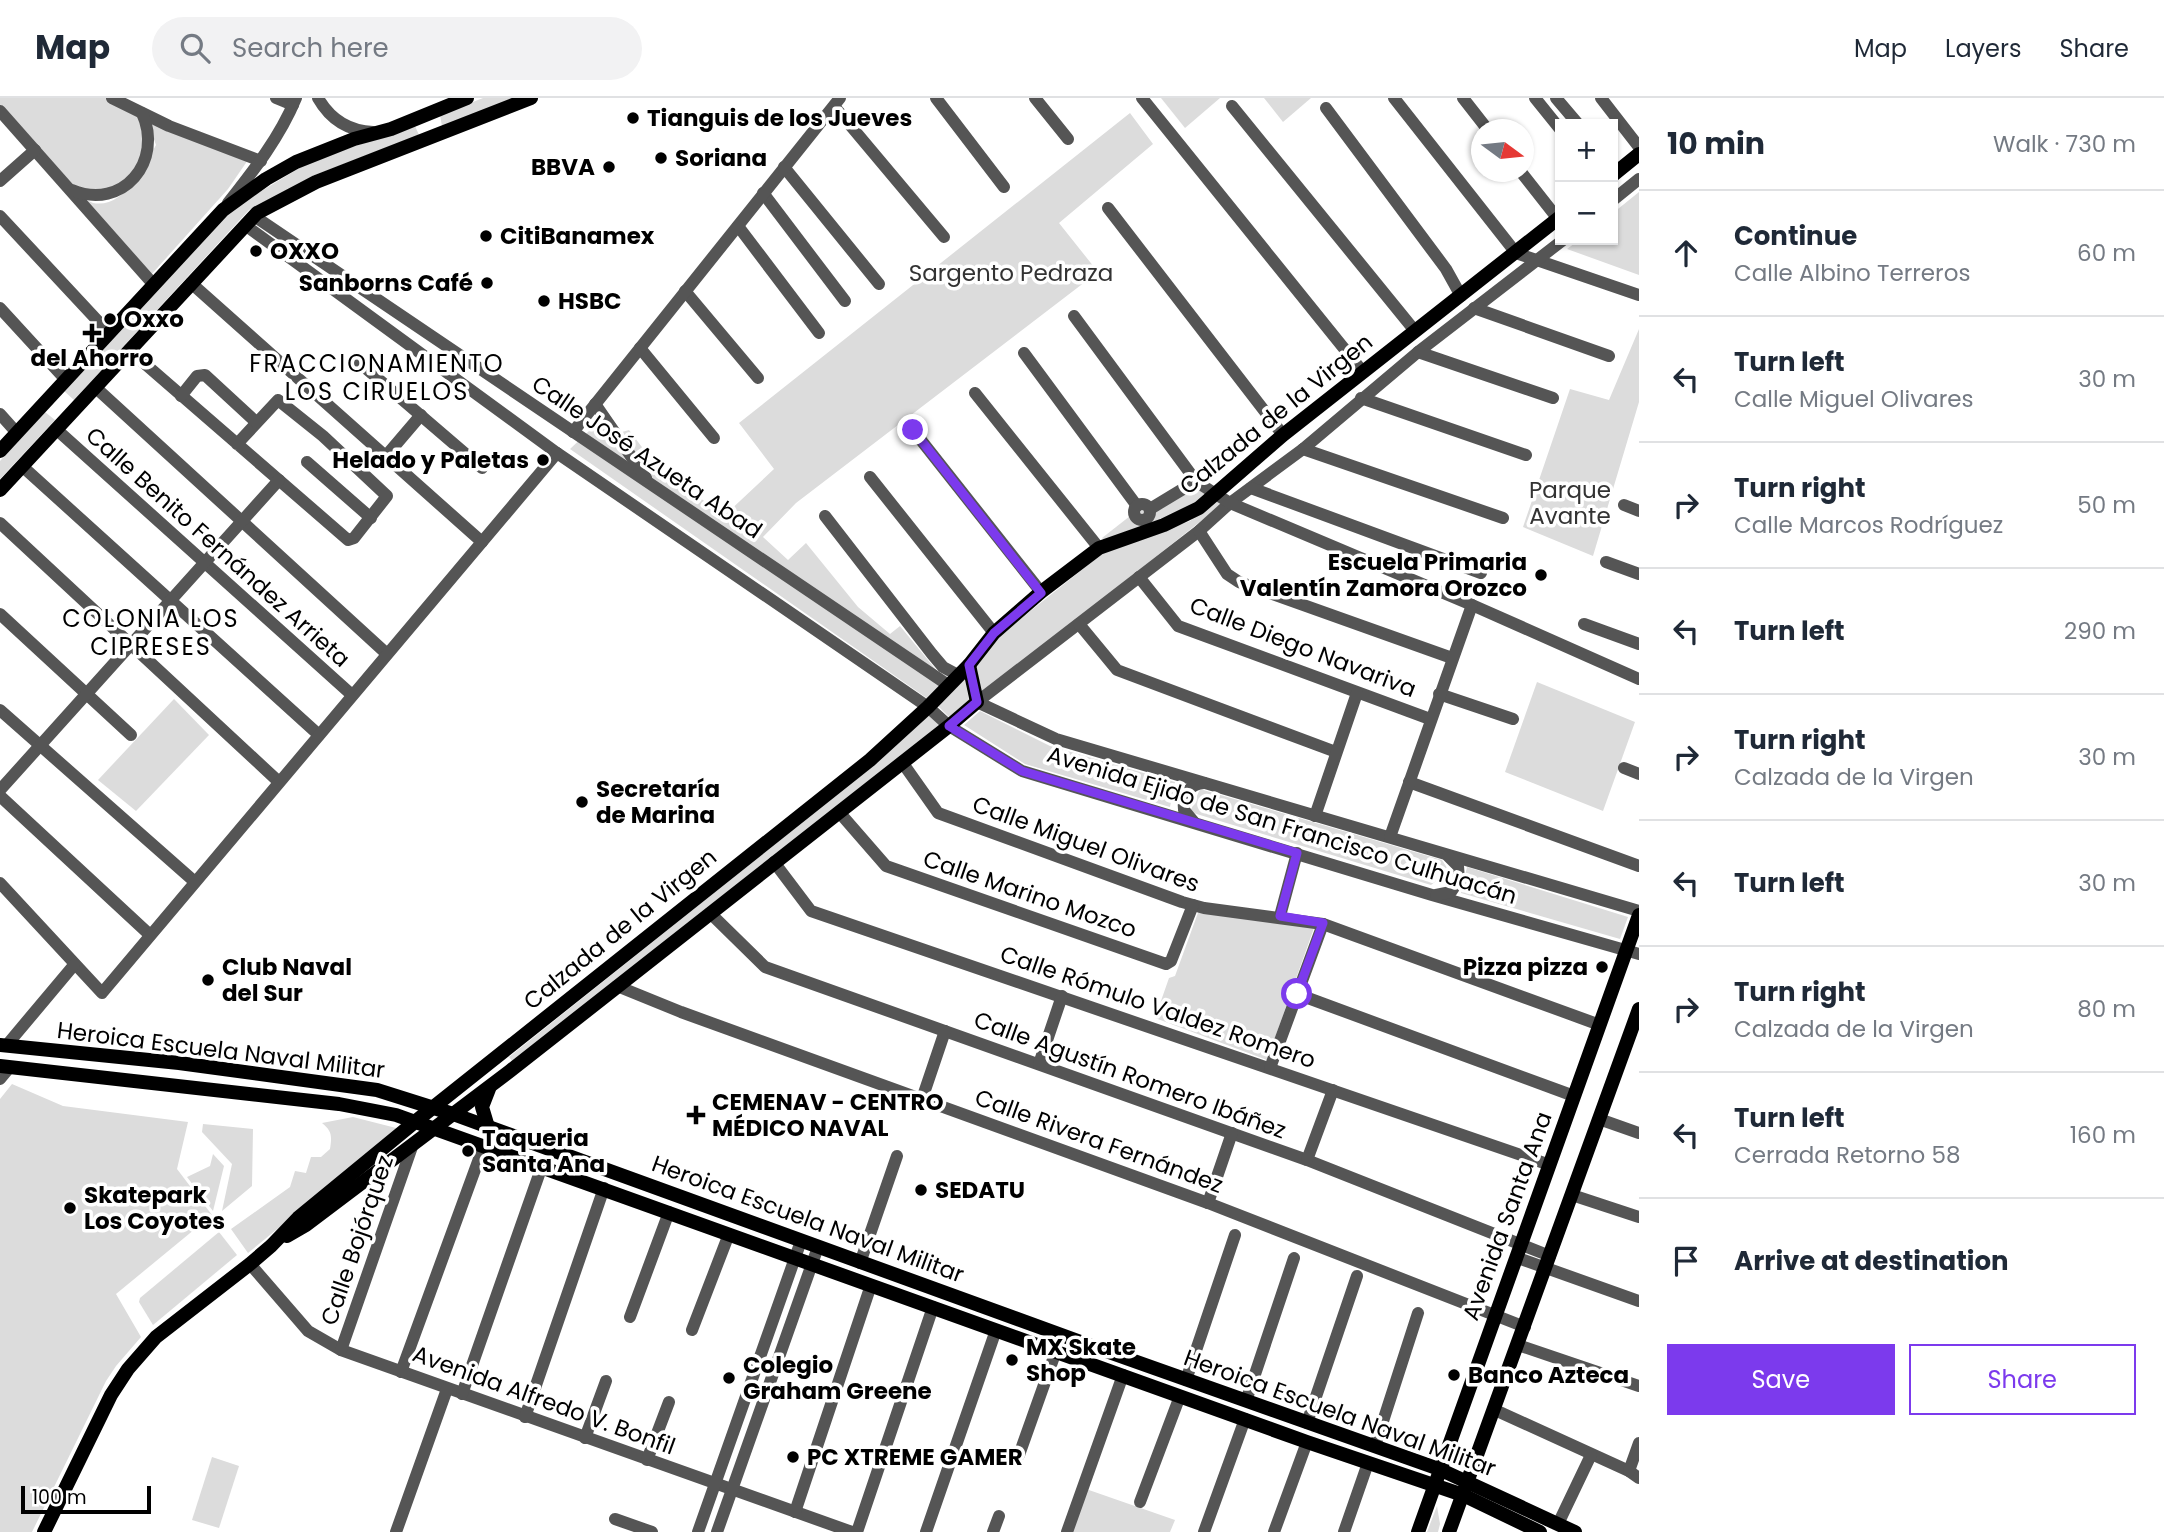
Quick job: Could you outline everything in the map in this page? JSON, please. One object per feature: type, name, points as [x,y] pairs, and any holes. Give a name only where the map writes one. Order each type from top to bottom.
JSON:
[{"type":"main road","points":[[0,451],[223,210],[266,179],[296,162],[354,139],[391,129],[467,98]]},
{"type":"main road","points":[[0,490],[249,220],[316,182],[531,98]]},
{"type":"main road","points":[[437,111],[433,116],[434,125],[445,132]]},
{"type":"main road","points":[[417,118],[430,125],[425,140]]},
{"type":"main road","points":[[1618,168],[1639,154]]},
{"type":"main road","name":"Calzada de la Virgen","points":[[44,1532],[111,1395],[128,1369],[156,1337],[250,1264],[298,1218],[416,1121],[870,760],[928,707],[994,633],[1041,593],[1100,548],[1164,526],[1199,508],[1283,435],[1555,221]]},
{"type":"main road","points":[[63,383],[57,394],[61,403],[69,407],[78,406]]},
{"type":"main road","points":[[41,406],[50,404],[58,407],[62,415],[59,426]]},
{"type":"main road","points":[[958,675],[977,702]]},
{"type":"main road","name":"Calzada de la Virgen","points":[[271,1246],[306,1225],[491,1085],[977,702]]},
{"type":"main road","name":"Avenida Santa Ana","points":[[1418,1532],[1600,1025],[1633,952],[1639,913]]},
{"type":"main road","points":[[1449,1532],[1599,1119],[1633,1042],[1639,1009]]},
{"type":"main road","name":"Heroica Escuela Naval Militar","points":[[3,1046],[179,1063],[377,1090],[453,1114],[860,1263],[1439,1469],[1465,1488],[1540,1532]]},
{"type":"main road","points":[[177,1086],[179,1063]]},
{"type":"main road","name":"Heroica Escuela Naval Militar","points":[[5,1066],[339,1104],[377,1110],[416,1121],[1307,1442],[1433,1485],[1465,1488],[1575,1532]]},
{"type":"main road","points":[[488,1127],[482,1107],[491,1085]]},
{"type":"street","points":[[112,98],[169,126],[261,160]]},
{"type":"street","points":[[223,210],[261,160],[295,102],[276,98]]},
{"type":"street","points":[[318,98],[332,117],[347,126],[364,131],[391,129]]},
{"type":"street","points":[[936,98],[1004,187]]},
{"type":"street","points":[[1035,98],[1068,139]]},
{"type":"street","points":[[1142,98],[1363,372]]},
{"type":"street","points":[[1394,98],[1516,253],[1639,295]]},
{"type":"street","points":[[1463,98],[1479,119]]},
{"type":"street","points":[[1535,98],[1555,123]]},
{"type":"street","points":[[1556,98],[1574,119]]},
{"type":"street","points":[[1601,98],[1639,147]]},
{"type":"street","points":[[573,432],[837,102],[944,237]]},
{"type":"street","points":[[1232,106],[1415,331]]},
{"type":"street","points":[[1326,108],[1446,269],[1461,296]]},
{"type":"street","points":[[0,111],[154,285]]},
{"type":"street","points":[[68,188],[83,194],[105,194],[120,189],[132,180],[142,167],[148,152],[148,128],[142,113]]},
{"type":"street","points":[[0,181],[34,150]]},
{"type":"street","points":[[784,167],[879,284]]},
{"type":"street","points":[[1618,196],[1639,179]]},
{"type":"street","points":[[1529,182],[1555,213]]},
{"type":"street","points":[[763,193],[845,301]]},
{"type":"street","points":[[1108,208],[1283,435]]},
{"type":"street","points":[[0,216],[109,333]]},
{"type":"street","name":"Calle José Azueta Abad","points":[[249,220],[458,354],[650,484],[958,675]]},
{"type":"street","name":"Calle José Azueta Abad","points":[[249,220],[557,453],[928,707]]},
{"type":"street","points":[[738,226],[819,332]]},
{"type":"street","name":"Calzada de la Virgen","points":[[977,702],[1303,449],[1418,352],[1556,245]]},
{"type":"street","points":[[191,283],[482,542]]},
{"type":"street","points":[[685,291],[758,378]]},
{"type":"street","points":[[0,308],[63,383]]},
{"type":"street","points":[[1474,308],[1609,356]]},
{"type":"street","points":[[1074,316],[1200,484],[1230,503],[1639,679]]},
{"type":"street","points":[[640,348],[714,438]]},
{"type":"street","points":[[129,350],[181,396],[348,540],[354,538],[386,500],[386,492],[278,400],[237,444]]},
{"type":"street","points":[[1418,352],[1553,398]]},
{"type":"street","points":[[1024,353],[1143,507],[1200,484]]},
{"type":"street","points":[[446,371],[458,369],[461,361],[458,354]]},
{"type":"street","points":[[355,359],[482,468]]},
{"type":"street","points":[[181,396],[201,374],[205,375],[256,422]]},
{"type":"street","points":[[95,387],[387,654]]},
{"type":"street","points":[[496,408],[495,393],[504,388],[509,389]]},
{"type":"street","points":[[975,393],[1100,548]]},
{"type":"street","points":[[1362,398],[1526,455]]},
{"type":"street","points":[[595,404],[650,484]]},
{"type":"street","points":[[0,414],[17,433]]},
{"type":"street","points":[[386,456],[421,415]]},
{"type":"street","name":"Calle Benito Fernández Arrieta","points":[[59,426],[205,563],[352,695]]},
{"type":"street","points":[[913,430],[1041,593]]},
{"type":"street","points":[[1303,449],[1503,518]]},
{"type":"street","points":[[0,883],[102,993],[557,453]]},
{"type":"street","points":[[307,462],[371,518]]},
{"type":"street","points":[[22,466],[319,735]]},
{"type":"street","points":[[870,477],[994,633]]},
{"type":"street","points":[[0,790],[279,480]]},
{"type":"street","points":[[1251,488],[1481,573]]},
{"type":"street","points":[[1624,505],[1639,510]]},
{"type":"street","points":[[825,516],[932,654],[943,667],[958,675]]},
{"type":"street","points":[[0,523],[279,782]]},
{"type":"street","points":[[1199,531],[1227,574],[1239,582],[1452,657]]},
{"type":"street","points":[[1606,562],[1639,574]]},
{"type":"street","name":"Calle Diego Navariva","points":[[1139,577],[1178,626],[1430,719]]},
{"type":"street","points":[[1390,837],[1472,605]]},
{"type":"street","points":[[0,614],[131,735]]},
{"type":"street","points":[[1079,624],[1117,670],[1336,752]]},
{"type":"street","points":[[1584,625],[1639,644]]},
{"type":"street","points":[[1314,816],[1357,693]]},
{"type":"street","points":[[1439,694],[1513,719]]},
{"type":"street","name":"Avenida Ejido de San Francisco Culhuacán","points":[[977,702],[1056,738],[1639,913]]},
{"type":"street","name":"Avenida Ejido de San Francisco Culhuacán","points":[[928,707],[949,726],[1022,771],[1432,895],[1633,952]]},
{"type":"street","points":[[0,710],[195,882]]},
{"type":"street","name":"Calle Miguel Olivares","points":[[902,762],[938,813],[1193,905],[1323,923],[1600,1025]]},
{"type":"street","points":[[1624,768],[1639,774]]},
{"type":"street","points":[[1409,782],[1639,866]]},
{"type":"street","points":[[1200,824],[1192,821],[1186,814],[1184,797],[1193,786],[1212,784]]},
{"type":"street","points":[[0,796],[150,935]]},
{"type":"street","name":"Calle Marino Mozco","points":[[839,812],[886,866],[1166,964],[1171,961],[1193,905]]},
{"type":"street","points":[[1280,916],[1297,853]]},
{"type":"street","points":[[1432,895],[1451,892],[1459,880],[1460,871],[1456,862],[1445,854]]},
{"type":"street","name":"Calle Rómulo Valdez Romero","points":[[774,862],[811,911],[1550,1165]]},
{"type":"street","name":"Calle Agustín Romero Ibáñez","points":[[710,913],[765,967],[1307,1160],[1639,1301]]},
{"type":"street","points":[[1270,1068],[1323,923]]},
{"type":"street","points":[[3,1046],[74,965]]},
{"type":"street","name":"Calle Rivera Fernández","points":[[617,986],[681,1012],[1208,1203],[1525,1327]]},
{"type":"street","points":[[1297,994],[1574,1096]]},
{"type":"street","points":[[1039,1064],[1062,996]]},
{"type":"street","points":[[922,1099],[945,1031]]},
{"type":"street","points":[[0,1079],[5,1066]]},
{"type":"street","points":[[1307,1160],[1333,1090]]},
{"type":"street","points":[[1599,1119],[1639,1133]]},
{"type":"street","points":[[1208,1203],[1232,1133]]},
{"type":"street","name":"Calle Bojórquez","points":[[341,1350],[412,1144]]},
{"type":"street","points":[[401,1371],[484,1145]]},
{"type":"street","points":[[860,1263],[897,1156]]},
{"type":"street","points":[[462,1394],[542,1166]]},
{"type":"street","points":[[525,1417],[604,1188]]},
{"type":"street","points":[[1572,1195],[1639,1217]]},
{"type":"street","points":[[630,1317],[668,1212]]},
{"type":"street","points":[[692,1330],[729,1234]]},
{"type":"street","points":[[1186,1380],[1235,1235]]},
{"type":"street","points":[[698,1532],[801,1241]]},
{"type":"street","points":[[717,1532],[818,1247]]},
{"type":"street","points":[[1246,1401],[1294,1258]]},
{"type":"street","name":"Avenida Alfredo V. Bonfil","points":[[250,1264],[308,1331],[341,1350],[852,1532]]},
{"type":"street","points":[[1307,1423],[1357,1276]]},
{"type":"street","points":[[795,1512],[872,1285]]},
{"type":"street","points":[[858,1532],[933,1307]]},
{"type":"street","points":[[1375,1446],[1418,1313]]},
{"type":"street","points":[[926,1532],[996,1330]]},
{"type":"street","points":[[1518,1345],[1639,1386]]},
{"type":"street","points":[[1019,1455],[1055,1351]]},
{"type":"street","points":[[1067,1532],[1123,1376]]},
{"type":"street","points":[[585,1438],[606,1381]]},
{"type":"street","points":[[396,1532],[447,1389]]},
{"type":"street","points":[[1140,1502],[1180,1396]]},
{"type":"street","points":[[647,1460],[669,1402]]},
{"type":"street","points":[[1495,1410],[1634,1474],[1639,1443]]},
{"type":"street","points":[[1204,1532],[1245,1419]]},
{"type":"street","points":[[1274,1532],[1307,1442]]},
{"type":"street","points":[[1558,1524],[1591,1455]]},
{"type":"street","points":[[1344,1532],[1368,1462]]},
{"type":"street","points":[[993,1532],[999,1516]]},
{"type":"street","points":[[615,1518],[652,1532]]},
{"type":"green space","points":[[0,98],[109,98],[140,118],[145,154],[115,194],[69,186],[0,107]]},
{"type":"green space","points":[[483,98],[514,98],[442,126],[440,115]]},
{"type":"green space","points":[[1161,98],[1220,98],[1185,128]]},
{"type":"green space","points":[[1264,98],[1311,98],[1283,122]]},
{"type":"green space","name":"Sargento Pedraza","points":[[1130,113],[1153,144],[1059,223],[1098,272],[796,503],[763,537],[788,560],[806,543],[858,607],[890,634],[900,626],[937,671],[948,675],[928,699],[570,449],[608,413],[622,432],[629,430],[660,471],[725,515],[774,469],[739,423]]},
{"type":"green space","points":[[147,119],[250,157],[228,189],[150,276],[77,196],[93,203],[104,203],[114,200],[132,184],[156,145]]},
{"type":"green space","points":[[415,126],[419,135],[315,175],[249,210],[74,400],[64,391],[230,210],[311,161]]},
{"type":"green space","points":[[1639,192],[1639,275],[1567,249],[1572,245],[1618,245],[1618,209]]},
{"type":"green space","name":"Parque Avante","points":[[1639,329],[1639,402],[1593,556],[1523,527],[1570,389],[1609,400]]},
{"type":"green space","points":[[45,412],[55,420],[0,479],[0,461]]},
{"type":"green space","points":[[1206,489],[1211,493],[1173,517],[1105,541],[1102,538],[1139,509],[1162,508],[1183,494]]},
{"type":"green space","points":[[1221,496],[1225,502],[982,694],[975,666],[1003,633],[1103,553],[1190,521]]},
{"type":"green space","points":[[965,679],[969,700],[950,718],[938,706]]},
{"type":"green space","points":[[1537,682],[1635,722],[1603,811],[1505,772]]},
{"type":"green space","points":[[174,699],[209,735],[136,811],[98,780]]},
{"type":"green space","points":[[980,711],[1050,746],[1175,782],[1170,807],[1025,764],[964,725]]},
{"type":"green space","points":[[928,715],[941,726],[513,1062],[509,1057],[876,763]]},
{"type":"green space","points":[[1200,789],[1442,860],[1449,871],[1431,885],[1190,812]]},
{"type":"green space","points":[[1467,867],[1628,917],[1620,939],[1461,893]]},
{"type":"green space","points":[[1199,910],[1314,928],[1267,1060],[1155,1018],[1169,978],[1175,976]]},
{"type":"green space","points":[[12,1084],[63,1106],[188,1122],[177,1169],[212,1215],[116,1294],[141,1337],[106,1381],[32,1532],[0,1532],[0,1099]]},
{"type":"green space","points":[[353,1117],[400,1129],[248,1253],[231,1229],[290,1187],[295,1171],[306,1173],[311,1157],[321,1157],[330,1149],[330,1134],[322,1123]]},
{"type":"green space","points":[[203,1124],[253,1129],[252,1186],[222,1211],[232,1164],[202,1132]]},
{"type":"green space","points":[[213,1154],[224,1166],[213,1211],[187,1177],[210,1166]]},
{"type":"green space","points":[[219,1232],[237,1255],[153,1325],[139,1302],[140,1298]]},
{"type":"green space","points":[[212,1457],[239,1466],[219,1528],[192,1520]]},
{"type":"green space","points":[[1086,1489],[1175,1520],[1170,1532],[1072,1532]]},
{"type":"green space","points":[[1437,1506],[1440,1524],[1438,1532],[1427,1532]]},
{"type":"place","name":"Tianguis de los Jueves","points":[[633,118]]},
{"type":"place","name":"Soriana","points":[[661,158]]},
{"type":"place","name":"BBVA","points":[[609,167]]},
{"type":"place","name":"CitiBanamex","points":[[486,236]]},
{"type":"place","name":"OXXO","points":[[256,251]]},
{"type":"place","name":"Sanborns Café","points":[[487,283]]},
{"type":"place","name":"HSBC","points":[[544,301]]},
{"type":"place","name":"Oxxo","points":[[110,319]]},
{"type":"place","name":"del Ahorro","points":[[92,333]]},
{"type":"place","name":"Helado y Paletas","points":[[543,460]]},
{"type":"place","name":"Escuela Primaria Valentín Zamora Orozco","points":[[1541,575]]},
{"type":"place","name":"Secretaría de Marina","points":[[582,802]]},
{"type":"place","name":"Pizza pizza","points":[[1602,967]]},
{"type":"place","name":"Club Naval del Sur","points":[[208,980]]},
{"type":"place","name":"CEMENAV - CENTRO MÉDICO NAVAL","points":[[696,1115]]},
{"type":"place","name":"Taqueria Santa Ana","points":[[468,1151]]},
{"type":"place","name":"SEDATU","points":[[921,1190]]},
{"type":"place","name":"Skatepark Los Coyotes","points":[[70,1208]]},
{"type":"place","name":"MX Skate Shop","points":[[1012,1360]]},
{"type":"place","name":"Banco Azteca","points":[[1454,1375]]},
{"type":"place","name":"Colegio Graham Greene","points":[[729,1378]]},
{"type":"place","name":"PC XTREME GAMER","points":[[793,1457]]},
{"type":"district","name":"FRACCIONAMIENTO LOS CIRUELOS","points":[[377,378]]},
{"type":"district","name":"COLONIA LOS CIPRESES","points":[[151,633]]},
{"type":"route","points":[[913,430],[1041,593],[994,633],[969,665],[977,702],[949,726],[1022,771],[1297,853],[1280,916],[1323,923],[1297,994]]}]
